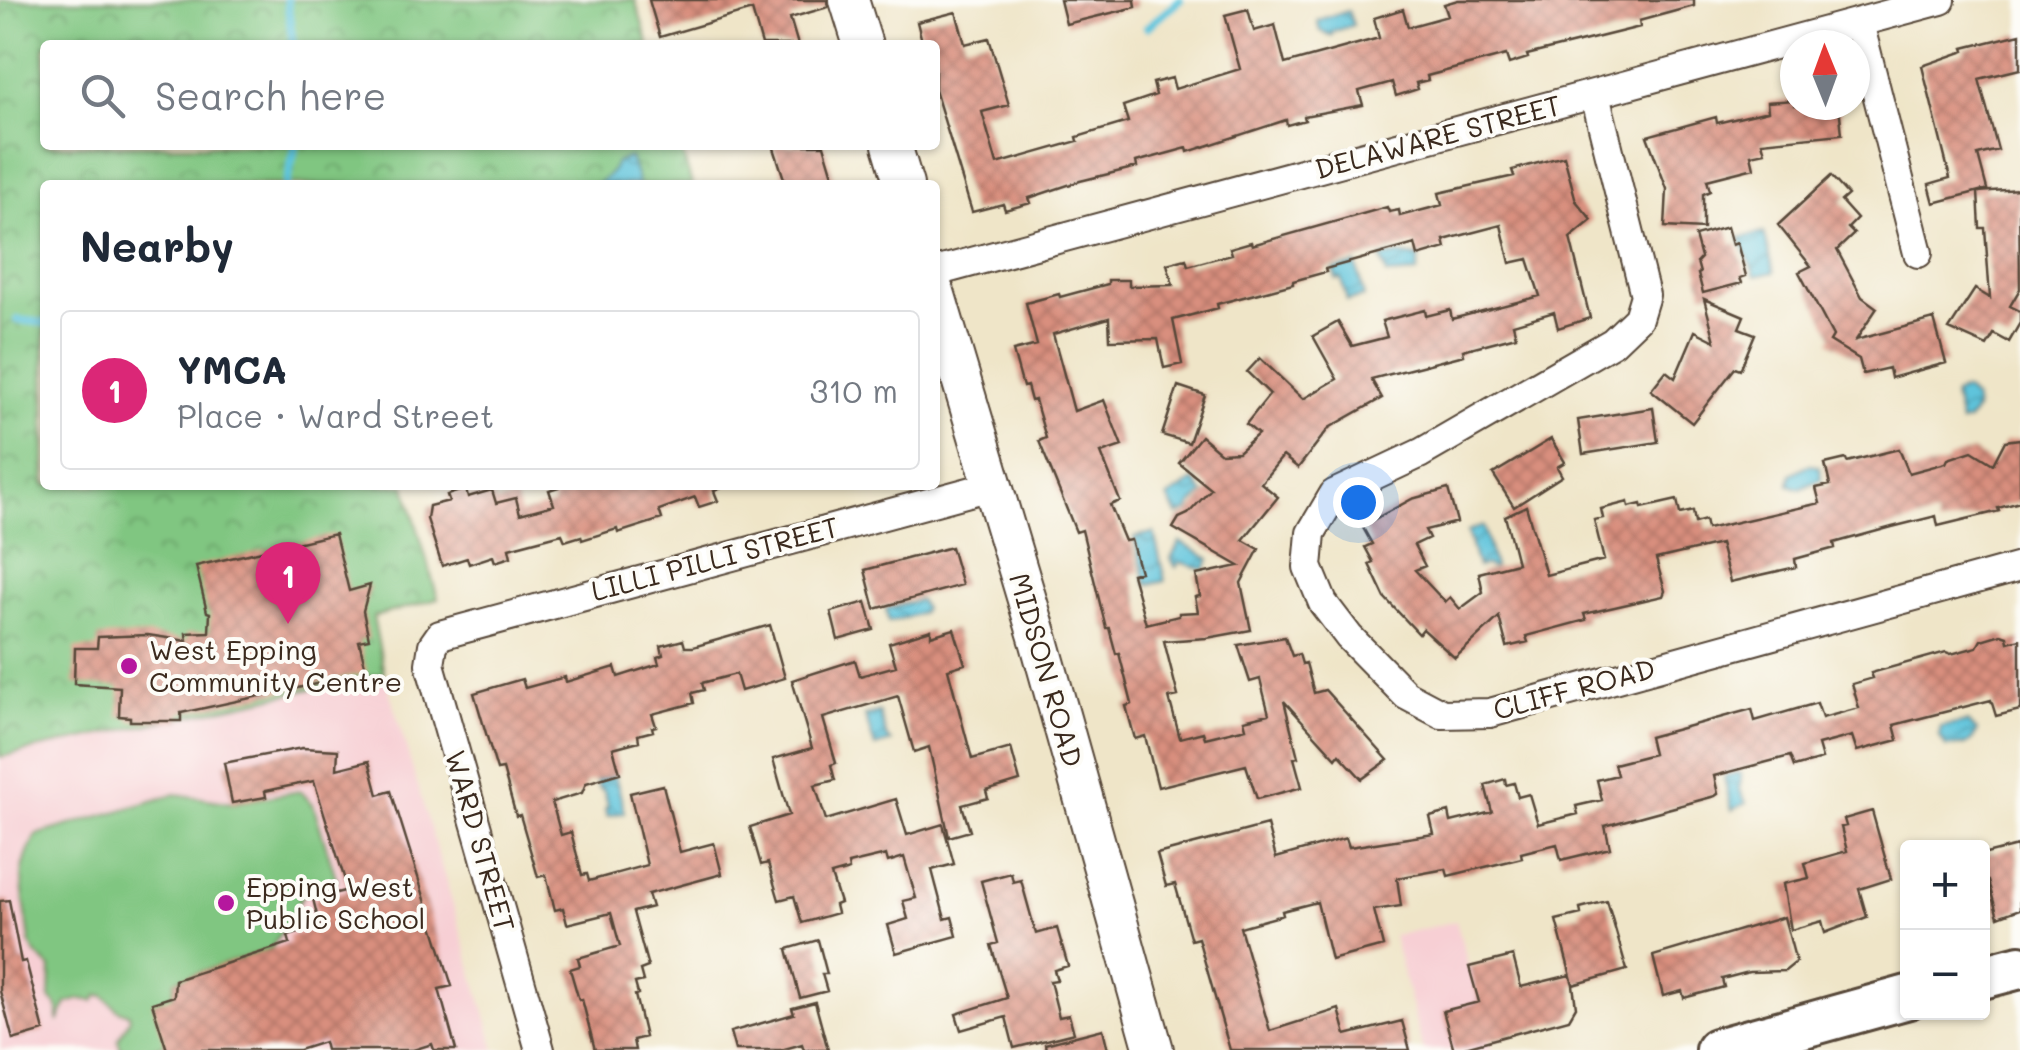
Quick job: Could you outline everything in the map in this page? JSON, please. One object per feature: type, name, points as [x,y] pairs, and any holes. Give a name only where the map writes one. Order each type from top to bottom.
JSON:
[{"type":"main road","points":[[1990,975],[2020,967]]},
{"type":"main road","points":[[1718,1050],[1900,1000]]},
{"type":"street","points":[[850,0],[862,40]]},
{"type":"street","name":"DELAWARE STREET","points":[[940,271],[1940,0]]},
{"type":"street","points":[[1859,24],[1918,253]]},
{"type":"street","name":"CLIFF ROAD","points":[[1595,95],[1646,295],[1638,318],[1613,342],[1421,454],[1334,494],[1311,533],[1308,566],[1323,603],[1349,637],[1406,695],[1442,714],[1490,713],[2020,567]]},
{"type":"street","points":[[894,150],[902,180]]},
{"type":"street","name":"MIDSON ROAD","points":[[940,309],[1044,657],[1154,1050]]},
{"type":"street","name":"LILLI PILLI STREET","points":[[440,634],[991,486]]},
{"type":"street","name":"WARD STREET","points":[[440,634],[430,654],[430,664],[540,1050]]},
{"type":"shaded area","name":"Epping West Public School","points":[[384,673],[496,1050],[0,1050],[0,757]]},
{"type":"shaded area","points":[[1456,921],[1492,1050],[1423,1050],[1393,936]]},
{"type":"green space","points":[[0,0],[635,0],[647,40],[40,40],[40,150],[682,150],[690,180],[40,180],[40,490],[406,490],[438,599],[373,617],[384,673],[0,757]]},
{"type":"green space","points":[[300,791],[313,804],[337,881],[306,890],[271,949],[175,980],[165,1044],[148,1050],[121,1050],[118,1040],[129,1014],[118,1010],[103,995],[94,1001],[67,1003],[58,1022],[58,1006],[50,999],[51,968],[32,947],[23,896],[23,868],[36,835],[176,794],[232,803]]},
{"type":"water","points":[[1348,11],[1353,25],[1334,31],[1331,36],[1320,30],[1317,20]]},
{"type":"water","points":[[630,157],[637,180],[602,180],[616,162]]},
{"type":"water","points":[[1764,233],[1774,272],[1755,276],[1740,238]]},
{"type":"water","points":[[1419,257],[1417,273],[1387,275],[1381,258]]},
{"type":"water","points":[[1356,264],[1364,297],[1347,301],[1341,278],[1336,279],[1334,270]]},
{"type":"water","points":[[1964,390],[1974,399],[1976,409],[1968,421],[1960,423],[1954,395]]},
{"type":"water","points":[[1810,464],[1820,467],[1821,479],[1801,489],[1789,485],[1791,474]]},
{"type":"water","points":[[1194,481],[1204,494],[1188,511],[1177,515],[1168,497]]},
{"type":"water","points":[[1483,526],[1494,567],[1490,568],[1477,567],[1467,531]]},
{"type":"water","points":[[1154,533],[1165,581],[1147,585],[1134,537]]},
{"type":"water","points":[[1180,542],[1210,559],[1205,569],[1180,562],[1176,567],[1171,559]]},
{"type":"water","points":[[919,600],[924,609],[921,613],[889,622],[886,609]]},
{"type":"water","points":[[879,712],[891,742],[875,747],[865,716]]},
{"type":"water","points":[[1967,722],[1977,731],[1971,741],[1946,747],[1939,735],[1941,727]]},
{"type":"water","points":[[1741,774],[1740,790],[1746,803],[1732,810],[1724,777]]},
{"type":"water","points":[[615,776],[625,812],[607,816],[604,791],[596,781]]},
{"type":"building","points":[[649,0],[827,0],[828,7],[790,18],[797,40],[761,40],[752,10],[660,37]]},
{"type":"building","points":[[1060,0],[1135,0],[1136,7],[1066,24]]},
{"type":"building","points":[[1458,0],[1694,0],[1694,6],[1639,21],[1640,27],[1527,55],[1528,58],[1509,64],[1506,55],[1427,76],[1428,80],[1416,83],[1418,89],[1396,96],[1392,82],[1359,91],[1363,105],[1304,116],[1305,120],[1287,125],[1286,120],[1188,152],[1187,148],[1136,162],[1137,167],[1029,198],[1031,203],[1005,210],[1003,204],[972,212],[940,106],[940,40],[922,40],[917,22],[956,12],[965,44],[989,38],[1009,105],[982,112],[997,164],[1128,122],[1123,106],[1156,95],[1153,83],[1172,78],[1175,89],[1240,69],[1225,15],[1248,9],[1254,31],[1275,25],[1285,64],[1379,38],[1374,18],[1403,9],[1408,27],[1448,16],[1444,4]]},
{"type":"building","points":[[2020,34],[2020,69],[1979,79],[1998,150],[1978,155],[1987,189],[1934,203],[1929,184],[1950,178],[1922,66],[1965,51],[1964,48]]},
{"type":"building","points":[[1780,101],[1780,120],[1841,120],[1842,134],[1762,142],[1765,152],[1751,155],[1754,168],[1707,180],[1710,191],[1703,194],[1703,229],[1665,227],[1667,189],[1647,136],[1716,117],[1717,123],[1768,111],[1767,102]]},
{"type":"building","points":[[775,150],[826,150],[834,180],[784,180]]},
{"type":"building","points":[[1564,156],[1576,201],[1592,220],[1570,238],[1590,318],[1558,328],[1554,312],[1513,324],[1516,336],[1463,350],[1464,355],[1371,379],[1382,398],[1329,428],[1298,468],[1283,456],[1261,483],[1278,497],[1243,540],[1259,549],[1241,583],[1251,630],[1164,641],[1178,696],[1169,698],[1180,738],[1203,732],[1205,738],[1246,728],[1244,720],[1269,714],[1260,679],[1250,682],[1238,645],[1285,637],[1292,656],[1299,654],[1302,664],[1306,663],[1314,693],[1325,690],[1388,760],[1362,779],[1339,754],[1336,758],[1284,701],[1302,787],[1257,799],[1246,765],[1158,787],[1145,736],[1135,739],[1126,706],[1132,704],[1119,653],[1116,654],[1106,628],[1082,530],[1076,532],[1039,441],[1046,438],[1035,400],[1031,401],[1027,386],[1023,387],[1013,351],[1037,345],[1026,303],[1108,284],[1108,280],[1129,280],[1129,286],[1173,285],[1167,264],[1186,259],[1188,266],[1232,254],[1230,248],[1387,207],[1389,212],[1399,210],[1400,216],[1442,205],[1439,193],[1514,176],[1512,170]],"holes":[[[1501,225],[1510,263],[1528,259],[1540,296],[1452,319],[1450,310],[1426,316],[1425,310],[1382,321],[1387,337],[1352,346],[1338,322],[1313,336],[1337,379],[1303,399],[1260,358],[1247,372],[1270,394],[1246,424],[1258,434],[1238,452],[1221,453],[1201,436],[1179,463],[1211,489],[1173,528],[1239,566],[1196,575],[1198,612],[1179,613],[1146,624],[1132,574],[1140,572],[1131,540],[1125,541],[1110,505],[1120,501],[1101,453],[1122,446],[1104,400],[1074,411],[1053,334],[1109,318],[1110,340],[1158,339],[1164,368],[1182,364],[1173,320],[1293,284],[1326,272],[1325,269],[1415,244],[1418,256],[1446,248],[1444,240]]]},
{"type":"building","points":[[1831,176],[1848,195],[1841,201],[1857,219],[1848,228],[1854,234],[1837,250],[1862,297],[1877,308],[1856,340],[1934,319],[1946,363],[1891,378],[1889,368],[1863,374],[1859,359],[1830,341],[1833,336],[1799,272],[1811,266],[1778,225]]},
{"type":"building","points":[[2019,189],[2020,289],[2010,306],[2020,311],[2020,323],[2009,342],[1994,334],[1987,346],[1949,329],[1975,289],[1990,298],[1978,192]]},
{"type":"building","points":[[1727,227],[1732,245],[1737,243],[1746,276],[1740,278],[1742,283],[1703,293],[1695,236]]},
{"type":"building","points":[[1704,299],[1744,316],[1739,328],[1755,334],[1740,370],[1735,368],[1692,423],[1651,390],[1666,371],[1675,378],[1695,331],[1715,341]]},
{"type":"building","points":[[1178,386],[1205,395],[1189,443],[1162,435]]},
{"type":"building","points":[[1653,408],[1658,442],[1583,454],[1578,420]]},
{"type":"building","points":[[1551,439],[1565,462],[1557,467],[1562,476],[1514,507],[1493,474]]},
{"type":"building","points":[[2020,439],[2020,502],[1998,508],[1999,511],[1938,526],[1936,516],[1892,527],[1795,559],[1796,567],[1730,582],[1720,544],[1656,559],[1663,596],[1584,614],[1586,620],[1526,636],[1528,642],[1507,647],[1499,617],[1455,658],[1423,629],[1419,634],[1385,598],[1365,547],[1372,544],[1362,526],[1412,499],[1448,489],[1457,522],[1425,530],[1429,538],[1414,545],[1425,566],[1415,570],[1445,602],[1450,597],[1460,609],[1483,592],[1479,573],[1517,563],[1505,516],[1526,506],[1546,575],[1604,560],[1594,520],[1603,518],[1601,509],[1628,502],[1629,507],[1641,504],[1642,508],[1677,500],[1680,514],[1693,511],[1695,523],[1705,520],[1707,529],[1820,503],[1816,488],[1830,485],[1825,464],[1899,449],[1909,473],[1972,451],[1993,464],[2005,441]]},
{"type":"building","points":[[463,490],[468,497],[492,490],[496,503],[516,498],[520,514],[554,505],[549,490],[717,490],[718,501],[699,507],[695,497],[659,510],[662,519],[618,533],[617,529],[565,541],[562,534],[509,548],[511,557],[495,562],[493,556],[469,564],[467,558],[442,566],[427,519],[429,506],[449,501],[447,495]]},
{"type":"building","points":[[335,534],[349,591],[370,585],[363,611],[369,639],[359,641],[367,673],[181,713],[181,721],[130,721],[130,717],[119,716],[120,687],[74,684],[75,648],[97,648],[98,637],[148,635],[187,641],[186,633],[209,632],[210,613],[196,566]]},
{"type":"building","points":[[951,547],[962,585],[875,609],[865,570]]},
{"type":"building","points":[[866,602],[874,630],[838,640],[831,612]]},
{"type":"building","points":[[770,625],[785,678],[741,691],[736,674],[702,683],[704,690],[692,693],[694,703],[652,714],[656,726],[653,731],[638,735],[639,741],[613,748],[620,773],[586,783],[582,793],[552,802],[561,835],[571,832],[582,875],[587,874],[589,881],[647,865],[630,793],[663,785],[680,852],[714,843],[722,874],[648,894],[652,907],[633,912],[648,967],[640,970],[643,981],[635,983],[645,1037],[633,1040],[635,1050],[595,1050],[570,969],[580,966],[578,958],[620,946],[611,913],[567,924],[563,908],[555,910],[546,875],[538,877],[503,769],[497,770],[474,693],[522,679],[525,688],[565,677],[566,682],[615,667],[618,677],[659,664],[661,646],[683,640],[685,647],[693,647]]},
{"type":"building","points":[[954,629],[965,664],[948,669],[972,759],[1011,748],[1020,781],[986,791],[988,798],[962,805],[970,831],[949,837],[929,747],[914,752],[898,696],[823,718],[836,763],[831,765],[835,780],[815,785],[826,820],[896,799],[907,835],[943,824],[954,864],[932,870],[945,919],[952,917],[957,936],[896,953],[888,925],[908,919],[903,901],[916,898],[904,857],[888,862],[886,855],[848,864],[849,870],[831,875],[840,903],[835,905],[837,913],[802,923],[794,896],[779,900],[768,863],[761,865],[750,827],[789,815],[773,759],[812,748],[792,680],[855,660],[860,676],[896,666],[889,643],[931,630],[931,636]]},
{"type":"building","points":[[2007,636],[2008,642],[2020,639],[2020,710],[1996,716],[1991,700],[1894,725],[1898,740],[1857,751],[1852,736],[1818,745],[1822,759],[1794,767],[1790,756],[1714,776],[1718,794],[1715,796],[1605,826],[1610,848],[1561,860],[1557,844],[1521,853],[1522,858],[1448,876],[1446,869],[1397,878],[1401,906],[1374,910],[1383,946],[1331,960],[1317,902],[1240,927],[1270,1031],[1339,1009],[1346,1035],[1402,1021],[1410,1050],[1230,1050],[1198,938],[1191,940],[1175,884],[1166,886],[1157,854],[1267,825],[1276,858],[1346,838],[1349,847],[1434,834],[1430,817],[1449,812],[1451,822],[1492,812],[1485,785],[1505,779],[1506,785],[1514,783],[1518,797],[1529,794],[1538,824],[1578,814],[1576,806],[1602,800],[1597,780],[1617,775],[1614,764],[1653,754],[1649,737],[1752,709],[1755,721],[1817,703],[1822,718],[1859,708],[1852,684],[1873,678],[1871,673],[1977,647],[1981,640]]},
{"type":"building","points":[[302,748],[338,750],[337,769],[369,761],[378,795],[391,791],[452,986],[439,989],[456,1050],[434,1050],[432,1044],[413,1050],[326,1050],[324,1042],[299,1050],[167,1050],[152,1003],[174,996],[175,980],[290,943],[288,936],[320,927],[313,899],[348,890],[314,781],[265,791],[266,797],[232,803],[224,763]]},
{"type":"building","points":[[1872,811],[1891,879],[1859,889],[1867,917],[1825,933],[1822,921],[1791,930],[1783,884],[1809,878],[1805,863],[1847,851],[1841,827],[1846,826],[1844,819]]},
{"type":"building","points":[[2017,846],[2020,909],[1998,917],[1990,888],[1990,853]]},
{"type":"building","points":[[1011,873],[1013,882],[1021,880],[1036,934],[1057,928],[1068,966],[1054,970],[1057,980],[1050,981],[1059,1017],[1069,1015],[1074,1033],[1014,1048],[1006,1017],[961,1030],[956,1014],[1007,998],[991,945],[998,943],[981,881]]},
{"type":"building","points":[[9,900],[21,962],[26,961],[44,1031],[13,1040],[0,991],[0,901]]},
{"type":"building","points":[[1607,901],[1627,970],[1573,985],[1576,1007],[1569,1019],[1454,1050],[1443,1011],[1479,1002],[1469,967],[1513,956],[1521,987],[1570,975],[1573,984],[1556,920],[1581,914],[1580,908]]},
{"type":"building","points":[[1784,917],[1796,962],[1785,971],[1749,972],[1722,979],[1724,987],[1684,998],[1682,991],[1663,996],[1653,956]]},
{"type":"building","points":[[818,940],[827,991],[800,998],[787,949]]},
{"type":"building","points":[[815,1002],[828,1050],[804,1050],[802,1044],[781,1050],[735,1050],[730,1032],[794,1014],[792,1008]]},
{"type":"building","points":[[1103,1029],[1108,1050],[1046,1050],[1045,1044]]},
{"type":"waterway","points":[[287,0],[292,40]]},
{"type":"waterway","points":[[1147,27],[1180,0]]},
{"type":"waterway","points":[[287,180],[295,150]]},
{"type":"waterway","points":[[17,320],[40,322]]},
{"type":"place","name":"YMCA","points":[[288,624]]},
{"type":"place","name":"West Epping Community Centre","points":[[129,666]]},
{"type":"place","name":"Epping West Public School","points":[[226,903]]}]
